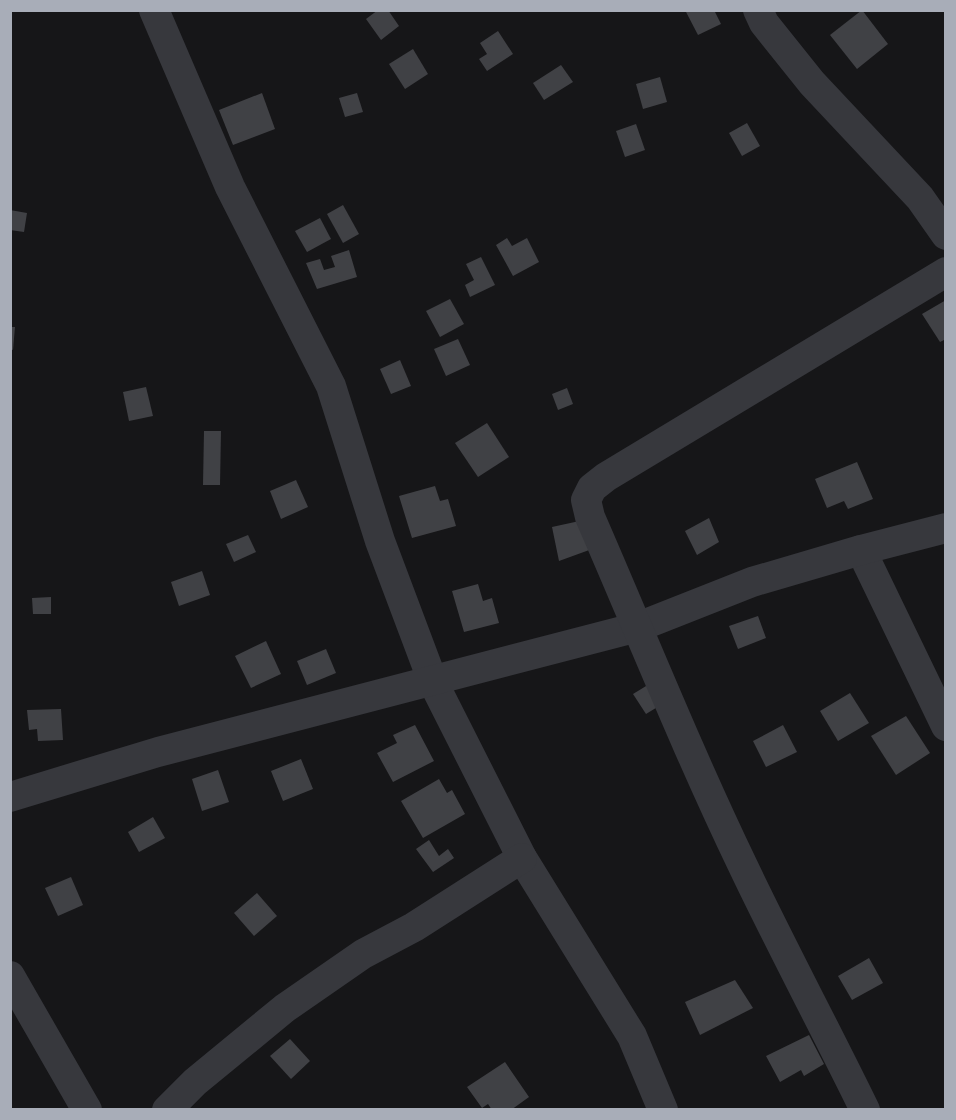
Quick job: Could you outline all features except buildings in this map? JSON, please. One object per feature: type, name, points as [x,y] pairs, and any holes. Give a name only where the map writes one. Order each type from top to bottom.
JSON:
[{"type":"street","points":[[154,10],[230,188],[331,386],[380,541],[433,682],[522,858],[632,1036],[663,1110]]},
{"type":"street","points":[[758,10],[764,23],[812,83],[920,198],[945,235]]},
{"type":"street","points":[[865,1110],[743,867],[667,697],[590,517],[586,500],[592,488],[606,477],[945,272]]},
{"type":"street","points":[[10,797],[158,752],[638,627],[752,582],[945,528]]},
{"type":"street","points":[[861,550],[945,726]]},
{"type":"street","points":[[167,1110],[195,1082],[285,1008],[363,954],[414,927],[522,858]]},
{"type":"street","points":[[10,976],[87,1110]]}]
